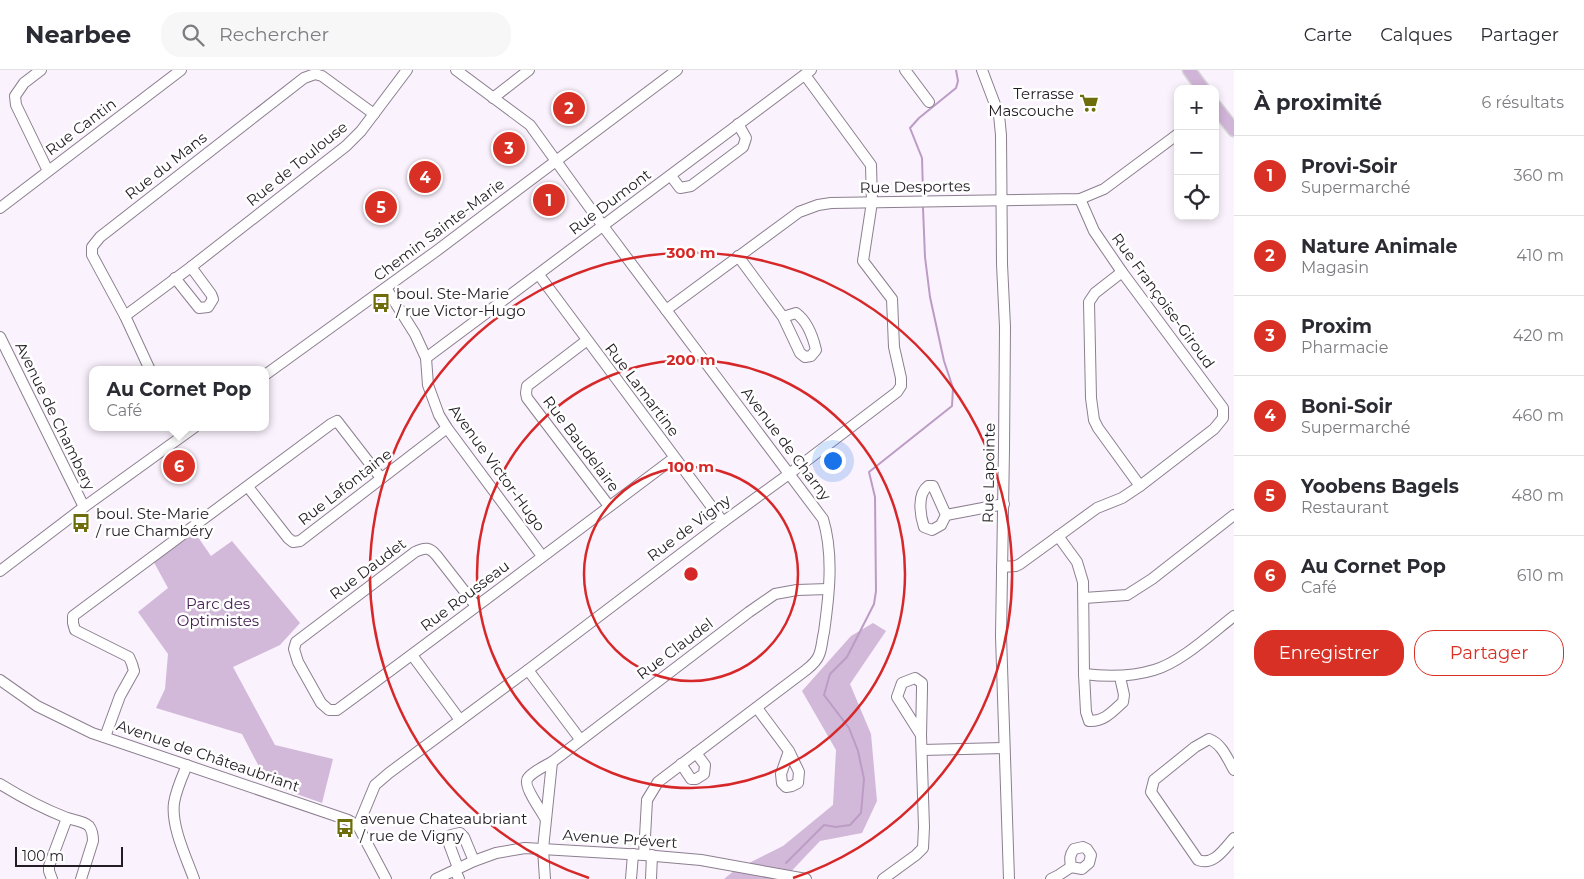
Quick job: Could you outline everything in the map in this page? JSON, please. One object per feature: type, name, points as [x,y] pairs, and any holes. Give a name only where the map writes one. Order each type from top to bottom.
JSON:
[{"type":"main road","points":[[1189,70],[1200,85]]},
{"type":"main road","points":[[1219,110],[1234,130]]},
{"type":"street","points":[[41,70],[24,83],[15,96],[16,106],[48,171]]},
{"type":"street","name":"Rue Cantin","points":[[0,208],[180,70]]},
{"type":"street","name":"Rue de Toulouse","points":[[125,316],[346,146],[362,132],[407,70]]},
{"type":"street","name":"Avenue de Charny","points":[[456,70],[530,125],[603,226],[823,519],[825,527],[829,559],[828,590],[819,657],[806,670],[658,782],[647,800],[648,855],[651,879]]},
{"type":"street","points":[[492,98],[529,70]]},
{"type":"street","name":"Chemin Sainte-Marie","points":[[269,372],[386,288],[677,70]]},
{"type":"street","points":[[905,70],[929,102]]},
{"type":"street","name":"Rue Lapointe","points":[[982,70],[1000,115],[1001,135],[1005,327],[1001,636],[1009,879]]},
{"type":"street","points":[[808,72],[871,165],[872,202]]},
{"type":"street","name":"Rue Dumont","points":[[426,358],[539,276],[808,72]]},
{"type":"street","name":"Rue du Mans","points":[[148,366],[125,316],[92,255],[92,247],[100,237],[304,78],[315,74],[322,76],[374,114]]},
{"type":"street","points":[[671,176],[680,188],[691,186],[743,147],[746,138],[738,124]]},
{"type":"street","name":"Rue Desportes","points":[[666,310],[799,212],[808,208],[831,203],[1080,199],[1104,189],[1174,137]]},
{"type":"street","name":"Rue Françoise-Giroud","points":[[1002,567],[1020,564],[1096,508],[1122,498],[1140,486],[1214,429],[1223,418],[1223,408],[1122,272],[1094,231],[1080,199]]},
{"type":"street","name":"Rue de Vigny","points":[[358,826],[375,785],[897,392],[901,386],[901,378],[894,348],[892,299],[863,261],[872,202]]},
{"type":"street","points":[[738,256],[783,316]]},
{"type":"street","points":[[175,278],[199,308],[208,307],[213,299],[211,294],[190,267]]},
{"type":"street","points":[[1122,272],[1095,293],[1089,302],[1091,398],[1094,420],[1098,428],[1140,486]]},
{"type":"street","name":"Rue Lamartine","points":[[539,276],[723,522]]},
{"type":"street","name":"Avenue Victor-Hugo","points":[[386,288],[415,334],[426,358],[428,385],[439,416],[542,556]]},
{"type":"street","name":"Avenue de Chambery","points":[[0,337],[84,507]]},
{"type":"street","name":"Rue Baudelaire","points":[[586,341],[526,386],[526,393],[609,506]]},
{"type":"street","points":[[105,737],[120,696],[134,671],[129,657],[75,630],[73,616],[330,424],[337,421],[381,478]]},
{"type":"street","name":"Rue Lafontaine","points":[[248,486],[288,538],[293,542],[300,541],[447,428]]},
{"type":"street","points":[[0,571],[181,432]]},
{"type":"street","name":"Rue Rousseau","points":[[294,649],[298,662],[321,703],[329,710],[337,710],[674,458]]},
{"type":"street","points":[[946,515],[1004,504]]},
{"type":"street","points":[[1084,598],[1127,595],[1152,579],[1234,515]]},
{"type":"street","points":[[1058,536],[1077,562],[1083,582],[1084,674],[1086,712],[1089,721],[1097,721],[1108,716],[1123,702],[1124,695],[1120,677]]},
{"type":"street","name":"Rue Daudet","points":[[294,649],[296,642],[415,552],[423,548],[431,549],[476,606]]},
{"type":"street","name":"Rue Claudel","points":[[545,818],[526,784],[527,778],[552,762],[748,612],[775,594],[797,590],[828,590]]},
{"type":"street","points":[[1084,674],[1120,677],[1155,670],[1187,653],[1234,616]]},
{"type":"street","points":[[412,655],[460,720]]},
{"type":"street","points":[[528,670],[580,739]]},
{"type":"street","points":[[883,879],[916,856],[923,848],[922,683],[915,678],[902,683],[897,697],[921,735]]},
{"type":"street","name":"Avenue de Châteaubriant","points":[[0,680],[37,706],[72,724],[348,820],[358,826]]},
{"type":"street","points":[[757,708],[788,751]]},
{"type":"street","points":[[1234,770],[1220,746],[1210,739],[1195,747],[1154,780],[1151,792],[1198,860],[1210,861],[1219,855],[1234,838]]},
{"type":"street","points":[[922,750],[1004,748]]},
{"type":"street","points":[[681,764],[691,779],[696,779],[704,774],[705,765],[696,752]]},
{"type":"street","points":[[545,879],[543,849],[552,762]]},
{"type":"street","points":[[187,765],[174,800],[173,810],[174,821],[194,879]]},
{"type":"street","points":[[0,784],[20,796],[66,818],[90,827],[93,841],[81,879]]},
{"type":"street","points":[[52,879],[49,866],[66,818]]},
{"type":"street","points":[[358,826],[386,879]]},
{"type":"street","points":[[457,872],[448,841],[451,835],[460,832],[474,861]]},
{"type":"street","name":"Avenue Prévert","points":[[436,879],[457,872],[474,861],[525,848],[701,860],[806,879]]},
{"type":"street","points":[[631,879],[633,854]]},
{"type":"street","points":[[1051,879],[1059,876],[1071,867]]},
{"type":"green space","name":"Parc des Optimistes","points":[[191,527],[211,556],[232,541],[300,623],[280,645],[233,667],[275,745],[333,759],[322,803],[268,784],[242,734],[156,708],[165,689],[168,654],[138,612],[168,588],[151,557]]},
{"type":"green space","points":[[873,623],[886,631],[850,684],[871,734],[877,801],[862,833],[820,841],[784,879],[724,879],[735,870],[783,846],[833,805],[836,750],[802,691],[851,636]]},
{"type":"waterway","points":[[923,192],[922,158],[910,128],[919,118],[956,88],[958,81],[956,70]]},
{"type":"waterway","points":[[786,863],[824,825],[836,827],[850,825],[861,813],[864,779],[858,751],[849,728],[824,695],[830,674],[847,657],[874,604],[876,591],[875,497],[869,472],[952,406],[953,388],[944,361],[930,297],[925,257],[923,208]]},
{"type":"place","name":"Terrasse Mascouche","points":[[1089,103]]},
{"type":"place","name":"Nature Animale","points":[[569,108]]},
{"type":"place","name":"Proxim","points":[[509,148]]},
{"type":"place","name":"Boni-Soir","points":[[425,177]]},
{"type":"place","name":"Provi-Soir","points":[[549,200]]},
{"type":"place","name":"Yoobens Bagels","points":[[381,207]]},
{"type":"place","name":"boul. Ste-Marie / rue Victor-Hugo","points":[[381,303]]},
{"type":"place","name":"Au Cornet Pop","points":[[179,466]]},
{"type":"place","name":"boul. Ste-Marie / rue Chambéry","points":[[81,523]]},
{"type":"place","name":"avenue Chateaubriant / rue de Vigny","points":[[345,828]]}]
